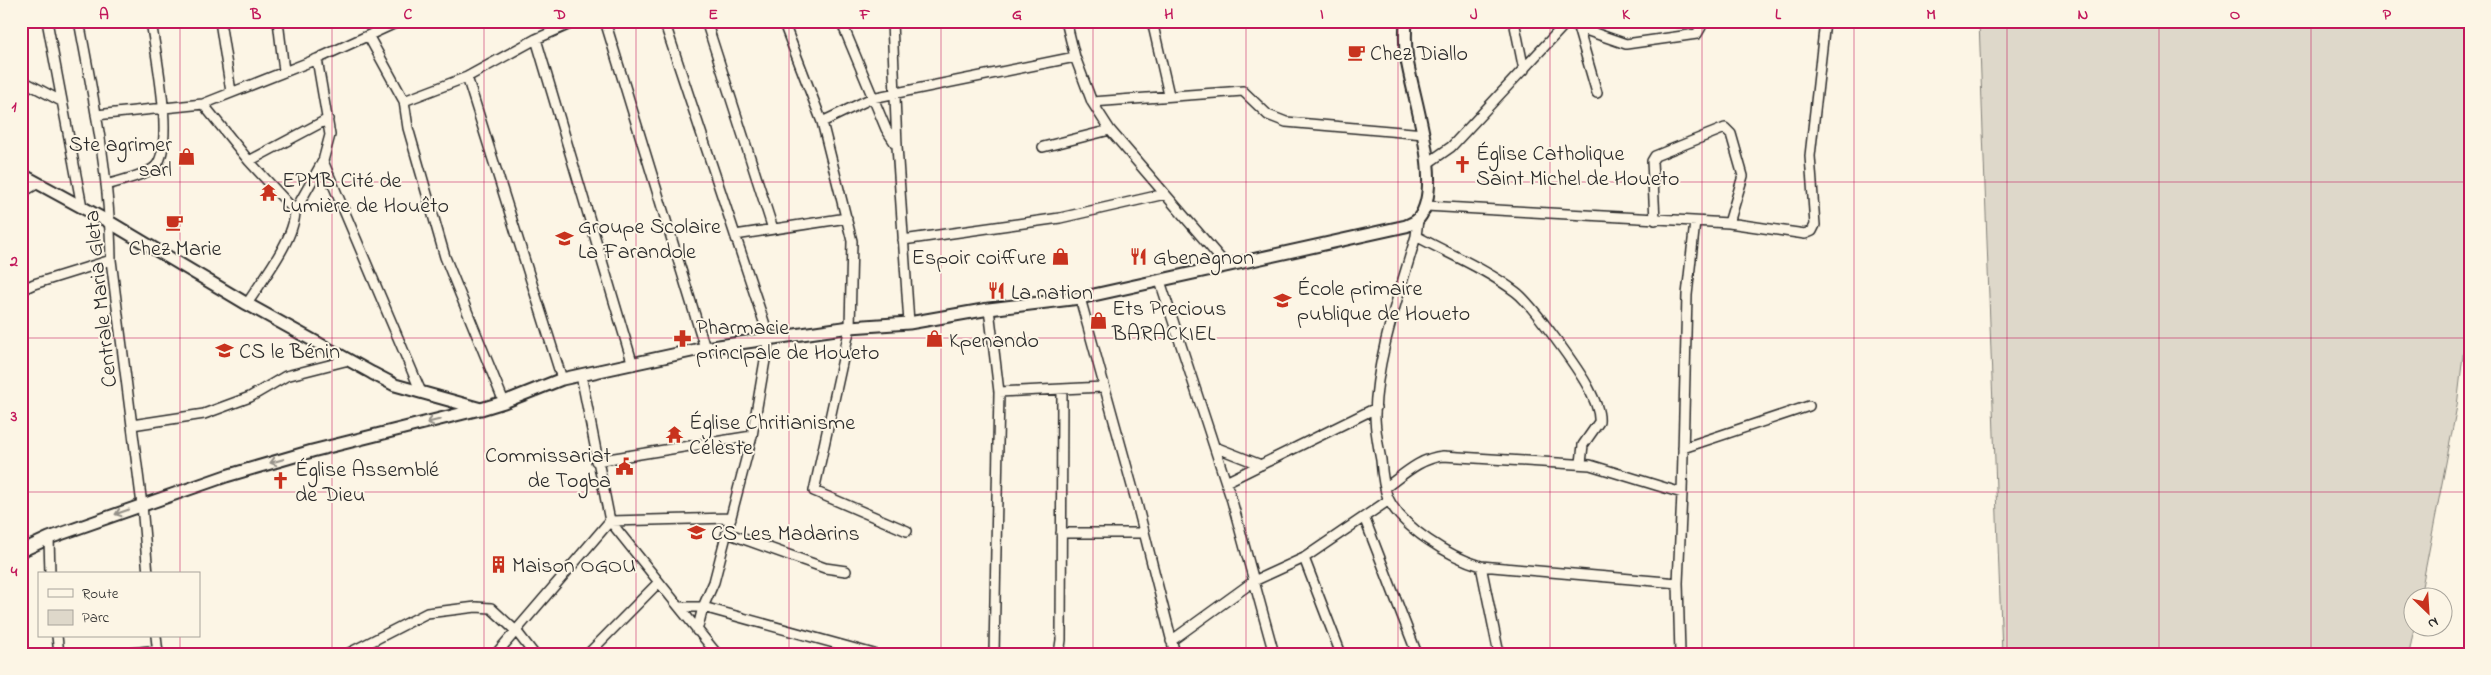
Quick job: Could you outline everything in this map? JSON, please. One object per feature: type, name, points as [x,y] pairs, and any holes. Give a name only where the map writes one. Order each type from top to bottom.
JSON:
[{"type":"street","points":[[47,21],[82,207]]},
{"type":"street","name":"Centrale Maria Gleta","points":[[79,21],[96,115],[106,185],[111,260],[142,505],[148,572]]},
{"type":"street","points":[[106,185],[155,167],[164,135],[163,109],[151,21]]},
{"type":"street","points":[[220,21],[231,92]]},
{"type":"street","points":[[278,21],[284,71]]},
{"type":"street","points":[[96,115],[203,104],[369,37],[400,21]]},
{"type":"street","points":[[404,101],[467,77],[536,39],[577,21]]},
{"type":"street","points":[[605,21],[705,348]]},
{"type":"street","points":[[664,21],[769,337],[752,436],[714,582],[703,607],[697,631]]},
{"type":"street","points":[[706,21],[773,229]]},
{"type":"street","points":[[784,21],[822,122],[852,241],[850,327],[814,492],[907,531]]},
{"type":"street","points":[[841,21],[872,98],[886,129],[897,146]]},
{"type":"street","points":[[892,21],[897,146],[909,323]]},
{"type":"street","points":[[1066,21],[1075,57],[1092,102],[1110,130],[1226,266]]},
{"type":"street","points":[[1152,21],[1169,95]]},
{"type":"street","points":[[1406,21],[1406,57],[1424,134],[1429,184],[1426,206],[1418,220],[1416,236],[1384,352],[1376,408],[1377,439],[1385,488],[1389,500],[1417,531],[1441,549],[1460,560],[1481,566],[1678,583]]},
{"type":"street","points":[[1514,21],[1524,70]]},
{"type":"street","points":[[1428,163],[1451,147],[1568,21]]},
{"type":"street","points":[[1577,24],[1618,42],[1635,44],[1697,34],[1701,27],[1698,21]]},
{"type":"street","points":[[1426,206],[1729,223],[1806,234],[1815,225],[1810,156],[1825,21]]},
{"type":"street","points":[[1577,24],[1597,93]]},
{"type":"street","points":[[369,37],[404,101],[408,128],[444,257],[504,402]]},
{"type":"street","points":[[536,39],[632,365]]},
{"type":"street","points":[[822,122],[872,98],[1075,57]]},
{"type":"street","points":[[247,304],[285,243],[295,219],[295,211],[324,161],[330,135],[318,58]]},
{"type":"street","points":[[467,77],[562,379]]},
{"type":"street","points":[[21,80],[61,101]]},
{"type":"street","points":[[1092,102],[1243,91],[1268,114],[1286,122],[1424,134]]},
{"type":"street","points":[[203,104],[249,161],[295,211]]},
{"type":"street","points":[[249,161],[328,119]]},
{"type":"street","points":[[1655,220],[1652,161],[1655,156],[1725,128],[1731,134],[1743,176],[1729,223]]},
{"type":"street","points":[[1043,147],[1110,130]]},
{"type":"street","points":[[324,161],[421,392]]},
{"type":"street","points":[[21,174],[110,223],[247,304],[395,385],[481,409]]},
{"type":"street","points":[[21,193],[38,183]]},
{"type":"street","points":[[904,240],[1060,218],[1165,194]]},
{"type":"street","points":[[735,235],[847,218]]},
{"type":"street","points":[[21,551],[49,538],[226,476],[312,451],[481,409],[562,379],[705,348],[769,337],[850,327],[909,323],[989,309],[1080,298],[1160,282],[1406,226],[1418,220]]},
{"type":"street","points":[[1680,654],[1678,583],[1687,295],[1695,222]]},
{"type":"street","points":[[1416,236],[1497,278],[1518,294],[1545,326],[1589,387],[1596,403],[1599,422],[1583,445],[1581,463]]},
{"type":"street","points":[[21,290],[34,284],[111,260]]},
{"type":"street","points":[[1160,282],[1226,482],[1274,654]]},
{"type":"street","points":[[1080,298],[1103,387],[1137,504],[1142,532],[1175,654]]},
{"type":"street","points":[[989,309],[999,392],[994,654]]},
{"type":"street","points":[[132,425],[204,414],[250,397],[286,376],[348,360]]},
{"type":"street","points":[[581,375],[596,461],[610,520],[717,654]]},
{"type":"street","points":[[999,392],[1103,387]]},
{"type":"street","points":[[1058,654],[1061,640],[1062,389]]},
{"type":"street","points":[[1683,448],[1809,406]]},
{"type":"street","points":[[1226,482],[1376,408]]},
{"type":"street","points":[[596,461],[752,436]]},
{"type":"street","points":[[1215,447],[1261,465]]},
{"type":"street","points":[[1385,488],[1420,463],[1432,457],[1443,456],[1581,463],[1682,494]]},
{"type":"street","points":[[1171,641],[1254,580],[1304,558],[1389,500]]},
{"type":"street","points":[[1364,517],[1417,654]]},
{"type":"street","points":[[496,654],[517,632],[610,520],[731,518]]},
{"type":"street","points":[[1061,534],[1142,532]]},
{"type":"street","points":[[727,533],[825,568],[846,571]]},
{"type":"street","points":[[49,538],[50,572]]},
{"type":"street","points":[[1304,558],[1341,654]]},
{"type":"street","points":[[1481,566],[1499,654]]},
{"type":"street","points":[[588,654],[659,582]]},
{"type":"street","points":[[679,607],[703,607],[874,654]]},
{"type":"street","points":[[347,654],[434,611],[491,608],[517,632],[534,654]]},
{"type":"street","points":[[57,638],[59,654]]},
{"type":"street","points":[[122,654],[158,652],[156,638]]},
{"type":"green space","points":[[1979,21],[2470,21],[2470,296],[2457,406],[2422,588],[2404,588],[2404,638],[2412,638],[2409,654],[2002,654]]},
{"type":"place","name":"Chez Diallo","points":[[1356,52]]},
{"type":"place","name":"Ste agrimer sarl","points":[[186,156]]},
{"type":"place","name":"Église Catholique Saint Michel de Houeto","points":[[1462,165]]},
{"type":"place","name":"EPMB Cité de Lumière de Houêto","points":[[268,192]]},
{"type":"place","name":"Chez Marie","points":[[175,222]]},
{"type":"place","name":"Groupe Scolaire La Farandole","points":[[564,238]]},
{"type":"place","name":"Espoir coiffure","points":[[1060,256]]},
{"type":"place","name":"Gbenagnon","points":[[1139,256]]},
{"type":"place","name":"La nation","points":[[997,291]]},
{"type":"place","name":"École primaire publique de Houeto","points":[[1283,300]]},
{"type":"place","name":"Ets Precious BARACKIEL","points":[[1098,320]]},
{"type":"place","name":"Pharmacie principale de Houeto","points":[[682,339]]},
{"type":"place","name":"Kpenando","points":[[935,339]]},
{"type":"place","name":"CS le Bénin","points":[[225,350]]},
{"type":"place","name":"Église Chritianisme Célèste","points":[[675,434]]},
{"type":"place","name":"Commissariat de Togba","points":[[625,467]]},
{"type":"place","name":"Église Assemblé de Dieu","points":[[281,481]]},
{"type":"place","name":"CS Les Madarins","points":[[697,532]]},
{"type":"place","name":"Maison OGOU","points":[[498,564]]}]
